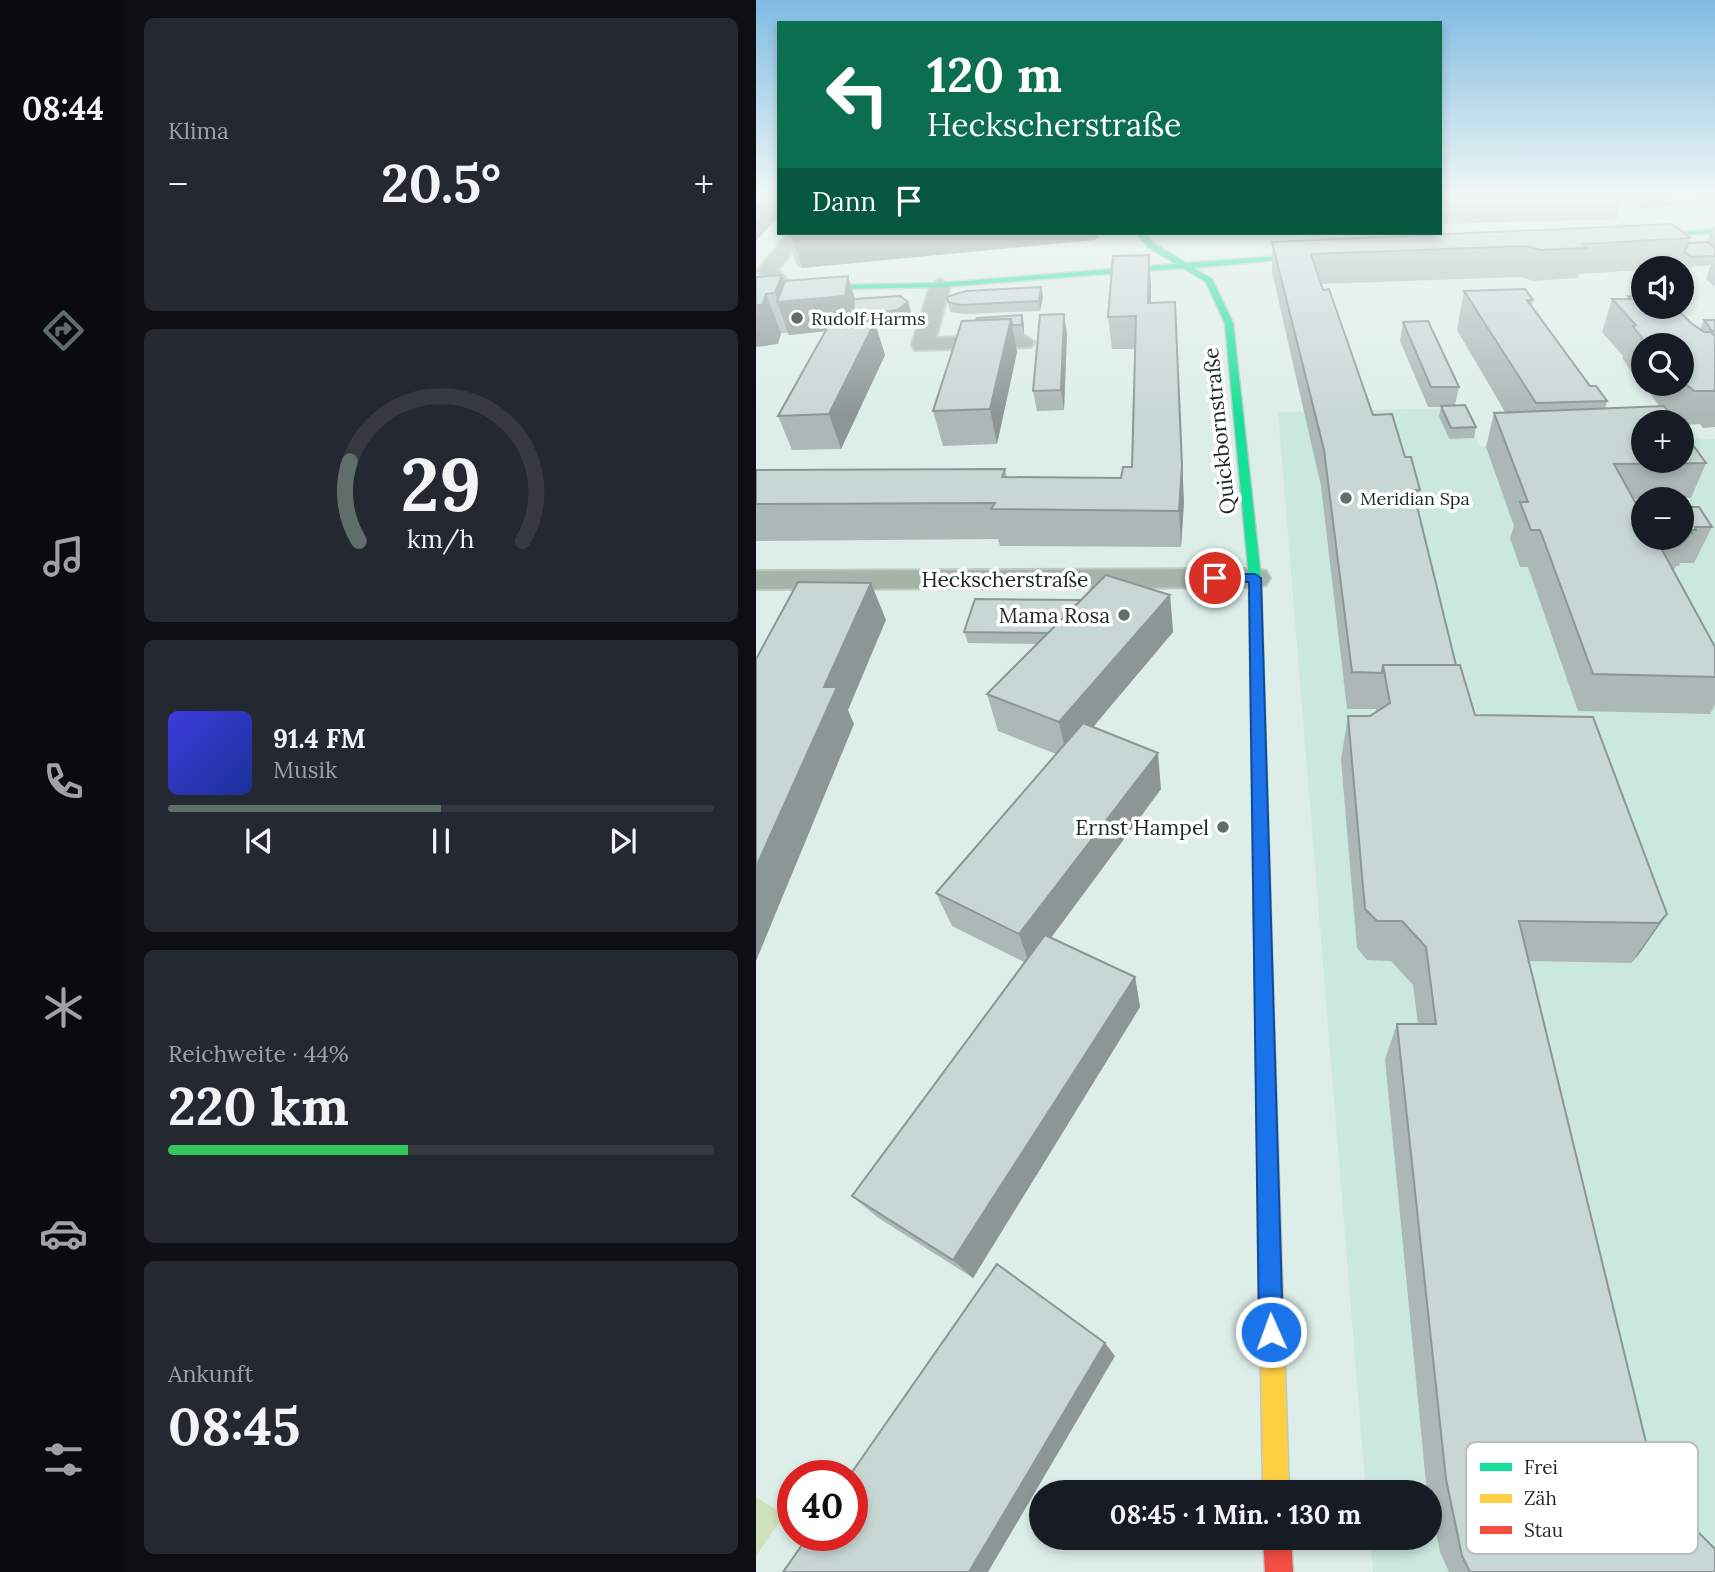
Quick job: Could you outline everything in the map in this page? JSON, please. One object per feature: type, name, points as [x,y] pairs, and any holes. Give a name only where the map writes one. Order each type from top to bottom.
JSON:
[{"type":"street","points":[[769,268],[767,271],[795,292]]},
{"type":"street","points":[[972,268],[834,288],[940,285],[1082,268]]},
{"type":"street","name":"Quickbornstraße","points":[[1198,268],[1209,281],[1229,323],[1255,578],[1266,1171],[1276,1480]]},
{"type":"street","points":[[940,285],[923,345],[1023,342]]},
{"type":"street","points":[[767,295],[795,292]]},
{"type":"street","name":"Heckscherstraße","points":[[756,580],[1255,578]]},
{"type":"street","points":[[1278,1550],[1279,1572]]},
{"type":"shaded area","points":[[1463,408],[1480,447],[1631,441],[1631,473],[1694,473],[1694,438],[1715,439],[1715,1572],[1373,1572],[1371,1550],[1442,1550],[1442,1480],[1365,1480],[1278,412]]},
{"type":"shaded area","points":[[756,1497],[777,1510],[777,1525],[756,1556]]},
{"type":"building","points":[[1112,268],[1149,268],[1148,303],[1175,302],[1182,466],[1179,511],[991,509],[995,503],[756,504],[756,470],[1005,469],[1002,477],[1121,478],[1123,467],[1132,467],[1136,316],[1108,317]]},
{"type":"building","points":[[1279,268],[1316,268],[1323,290],[1329,289],[1373,415],[1392,414],[1405,457],[1411,457],[1420,490],[1413,490],[1456,665],[1383,665],[1382,673],[1352,672],[1324,450]]},
{"type":"building","points":[[782,275],[775,293],[766,294],[762,305],[756,305],[756,277]]},
{"type":"building","points":[[848,276],[845,296],[777,302],[785,281]]},
{"type":"building","points":[[1041,287],[1039,301],[961,305],[948,302],[947,297],[966,291]]},
{"type":"building","points":[[1525,289],[1533,300],[1527,300],[1590,386],[1596,386],[1607,401],[1536,403],[1464,291]]},
{"type":"building","points":[[900,296],[908,302],[897,310],[853,315],[854,299]]},
{"type":"building","points":[[1612,299],[1631,299],[1631,319],[1687,319],[1704,332],[1711,332],[1715,336],[1715,391],[1694,391],[1694,333],[1638,333],[1633,326],[1636,325]]},
{"type":"building","points":[[1064,314],[1061,390],[1033,391],[1040,315]]},
{"type":"building","points":[[1022,315],[1022,325],[1012,325],[1011,319],[976,320],[977,318]]},
{"type":"building","points":[[1011,319],[990,409],[933,411],[962,321]]},
{"type":"building","points":[[1704,320],[1715,320],[1715,331],[1712,331]]},
{"type":"building","points":[[1428,321],[1459,387],[1431,387],[1403,322]]},
{"type":"building","points":[[875,322],[829,414],[778,416],[830,323]]},
{"type":"building","points":[[1465,405],[1476,427],[1451,428],[1441,406]]},
{"type":"building","points":[[1664,406],[1667,410],[1631,410],[1631,464],[1614,464],[1631,495],[1631,550],[1662,550],[1715,647],[1715,677],[1593,674],[1540,530],[1531,530],[1520,502],[1528,502],[1494,413]]},
{"type":"building","points":[[1694,446],[1706,463],[1694,463]]},
{"type":"building","points":[[1694,507],[1699,507],[1712,527],[1695,527],[1694,530]]},
{"type":"building","points":[[1106,575],[1170,595],[1059,722],[987,694]]},
{"type":"building","points":[[798,582],[871,583],[824,687],[837,687],[756,867],[756,659]]},
{"type":"building","points":[[975,599],[1081,600],[1048,633],[964,632]]},
{"type":"building","points":[[1383,665],[1460,665],[1475,715],[1593,717],[1667,914],[1659,923],[1519,921],[1646,1442],[1466,1442],[1466,1554],[1698,1554],[1698,1532],[1715,1549],[1715,1572],[1470,1572],[1462,1556],[1446,1479],[1397,1024],[1436,1024],[1426,947],[1402,921],[1377,921],[1365,909],[1348,716],[1370,716],[1390,703]]},
{"type":"building","points":[[1083,723],[1158,753],[1019,934],[936,893]]},
{"type":"building","points":[[1045,935],[1135,977],[953,1260],[852,1196]]},
{"type":"building","points":[[997,1264],[1105,1343],[969,1572],[783,1572],[798,1551],[868,1551],[868,1460],[860,1460]]},
{"type":"traffic: fast","points":[[841,287],[940,285],[1153,268]]},
{"type":"traffic: fast","points":[[1189,268],[1209,281],[1229,323],[1255,578],[1267,1121]]},
{"type":"traffic: slow","points":[[1267,1121],[1276,1480]]},
{"type":"traffic: jam","points":[[1278,1550],[1279,1572]]},
{"type":"place","name":"Rudolf Harms","points":[[797,318]]},
{"type":"place","name":"Meridian Spa","points":[[1346,498]]},
{"type":"place","name":"Mama Rosa","points":[[1124,615]]},
{"type":"place","name":"Ernst Hampel","points":[[1223,827]]},
{"type":"route","points":[[1215,578],[1255,578],[1271,1332]]}]
